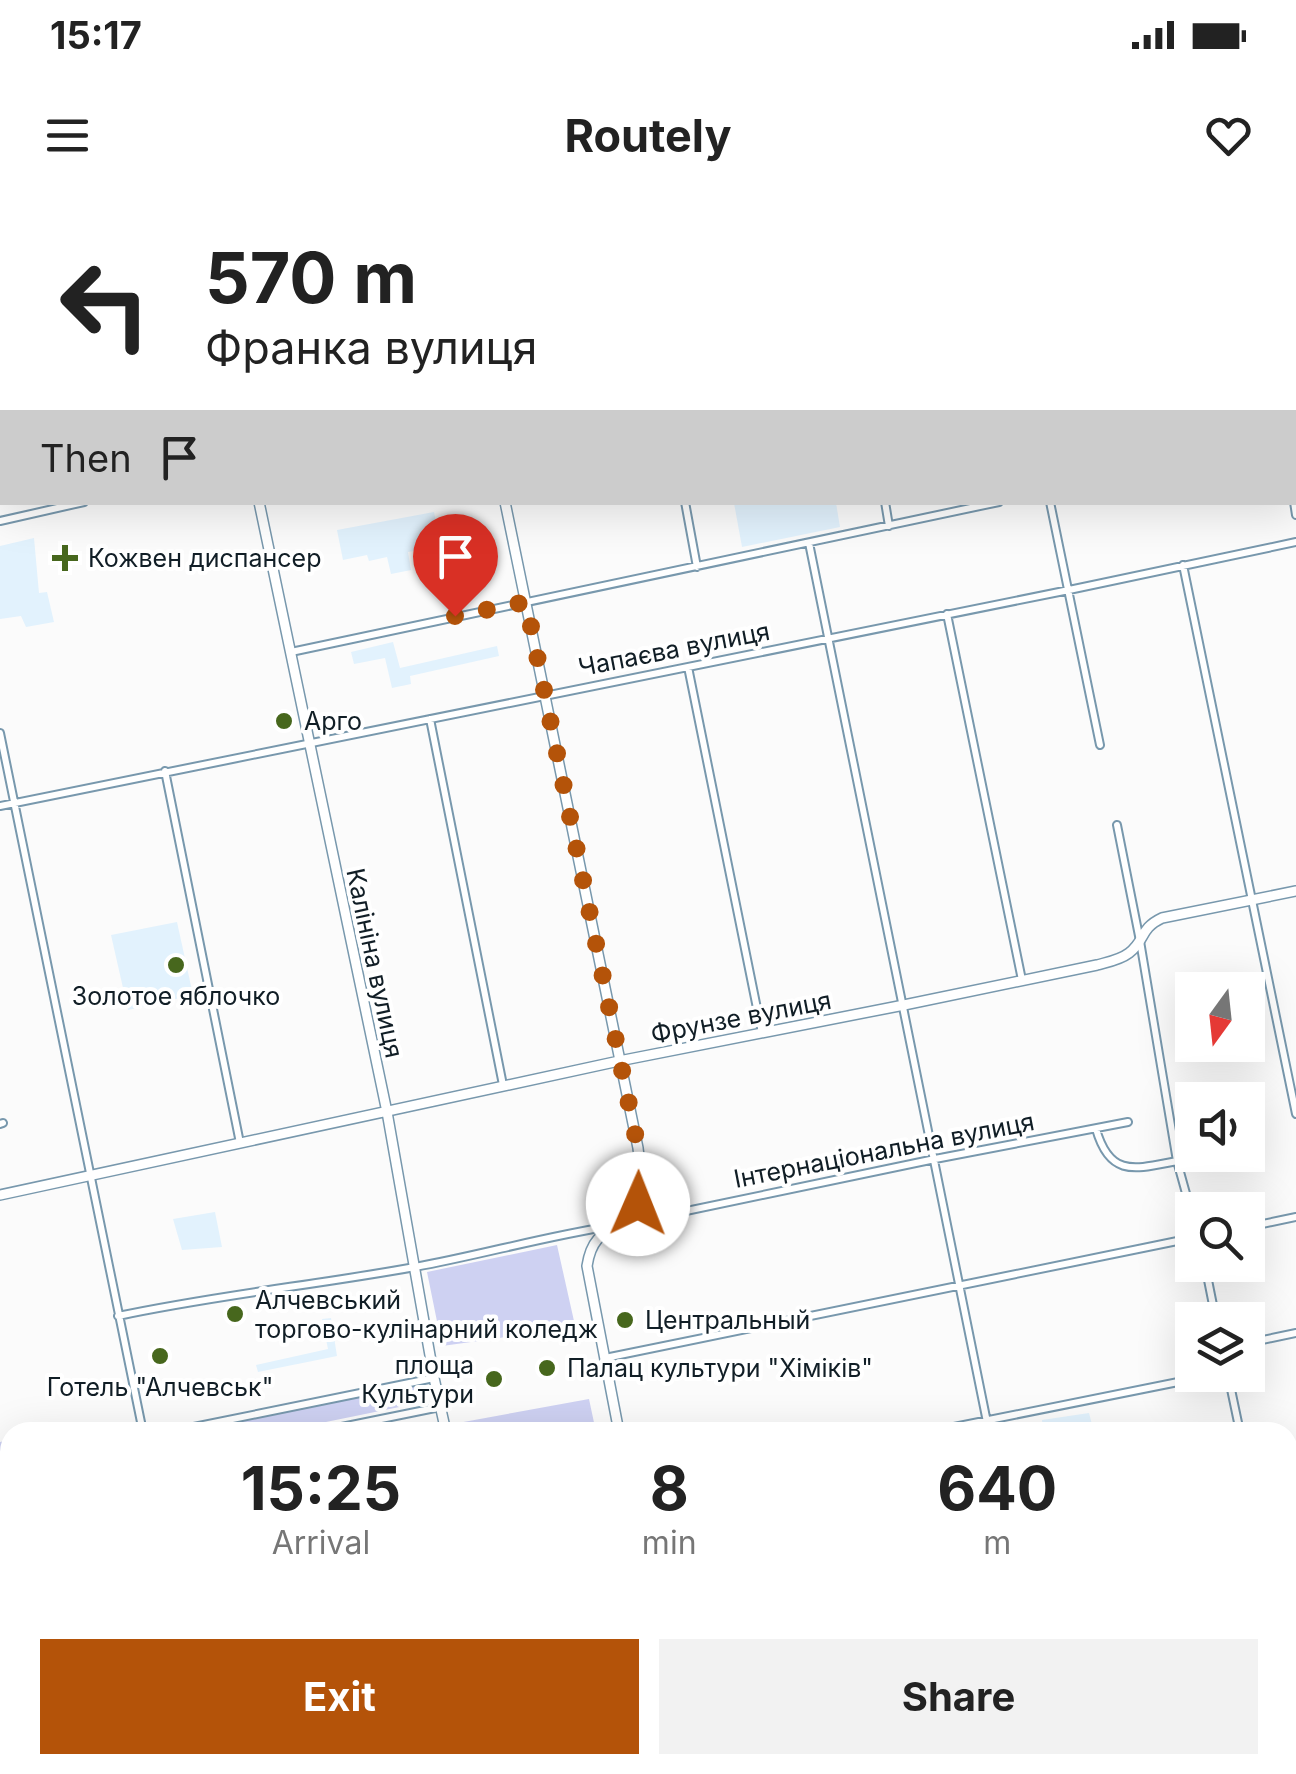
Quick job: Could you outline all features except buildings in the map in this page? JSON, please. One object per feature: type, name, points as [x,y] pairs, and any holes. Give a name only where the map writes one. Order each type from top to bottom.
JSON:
[{"type":"street","points":[[0,521],[71,505]]},
{"type":"street","name":"Калініна вулиця","points":[[260,505],[387,1112],[444,1422]]},
{"type":"street","points":[[507,505],[638,1148],[642,1186],[638,1204],[632,1216],[596,1239],[587,1266],[617,1422]]},
{"type":"street","points":[[686,505],[698,567]]},
{"type":"street","points":[[886,505],[889,526]]},
{"type":"street","points":[[290,652],[985,505]]},
{"type":"street","points":[[1051,505],[1100,745]]},
{"type":"street","name":"Чапаєва вулиця","points":[[0,806],[1296,542]]},
{"type":"street","points":[[810,543],[987,1422],[1175,1383]]},
{"type":"street","points":[[1183,565],[1296,1114]]},
{"type":"street","points":[[947,614],[1022,980]]},
{"type":"street","points":[[688,668],[762,1033]]},
{"type":"street","points":[[430,719],[504,1087]]},
{"type":"street","points":[[0,734],[141,1422]]},
{"type":"street","points":[[166,772],[241,1144]]},
{"type":"street","points":[[1116,825],[1175,1149]]},
{"type":"street","name":"Фрунзе вулиця","points":[[0,1195],[619,1060],[1118,959],[1140,941],[1148,924],[1162,918],[1296,890]]},
{"type":"street","name":"Інтернаціональна вулиця","points":[[118,1316],[190,1301],[415,1267],[558,1234],[1128,1122]]},
{"type":"street","points":[[1096,1128],[1104,1152],[1119,1164],[1144,1167],[1175,1161]]},
{"type":"street","points":[[1265,1223],[1296,1217]]},
{"type":"street","points":[[604,1358],[1175,1242]]},
{"type":"street","points":[[1265,1339],[1296,1333]]},
{"type":"street","points":[[218,1422],[434,1378]]},
{"type":"street","points":[[1232,1392],[1238,1422]]},
{"type":"street","points":[[364,1422],[440,1406]]},
{"type":"shaded area","points":[[734,505],[836,505],[840,527],[742,547]]},
{"type":"shaded area","points":[[434,512],[441,546],[408,552],[411,570],[391,574],[387,557],[369,561],[367,555],[343,560],[337,530]]},
{"type":"shaded area","points":[[34,538],[39,593],[47,592],[54,622],[26,627],[21,616],[0,619],[0,546]]},
{"type":"shaded area","points":[[393,642],[400,668],[497,646],[499,656],[410,676],[411,684],[392,688],[385,658],[354,664],[351,652]]},
{"type":"shaded area","points":[[177,922],[193,995],[128,1010],[111,935]]},
{"type":"shaded area","points":[[215,1212],[222,1247],[182,1250],[173,1219]]},
{"type":"shaded area","points":[[557,1245],[574,1321],[442,1346],[427,1272]]},
{"type":"shaded area","points":[[331,1318],[337,1356],[258,1372],[256,1365],[328,1349],[322,1319]]},
{"type":"shaded area","points":[[417,1386],[419,1403],[326,1422],[236,1422]]},
{"type":"shaded area","points":[[589,1399],[594,1422],[463,1422]]},
{"type":"shaded area","points":[[1089,1413],[1091,1422],[1042,1422]]},
{"type":"place","name":"Кожвен диспансер","points":[[65,558]]},
{"type":"place","name":"Арго","points":[[284,721]]},
{"type":"place","name":"Золотое яблочко","points":[[176,965]]},
{"type":"place","name":"Алчевський торгово-кулінарний коледж","points":[[235,1314]]},
{"type":"place","name":"Центральный","points":[[625,1320]]},
{"type":"place","name":"Готель \"Алчевськ\"","points":[[160,1356]]},
{"type":"place","name":"Палац культури \"Хіміків\"","points":[[547,1368]]},
{"type":"place","name":"площа Культури","points":[[494,1379]]},
{"type":"route","points":[[455,616],[526,602],[638,1148],[642,1186],[638,1204]]}]
